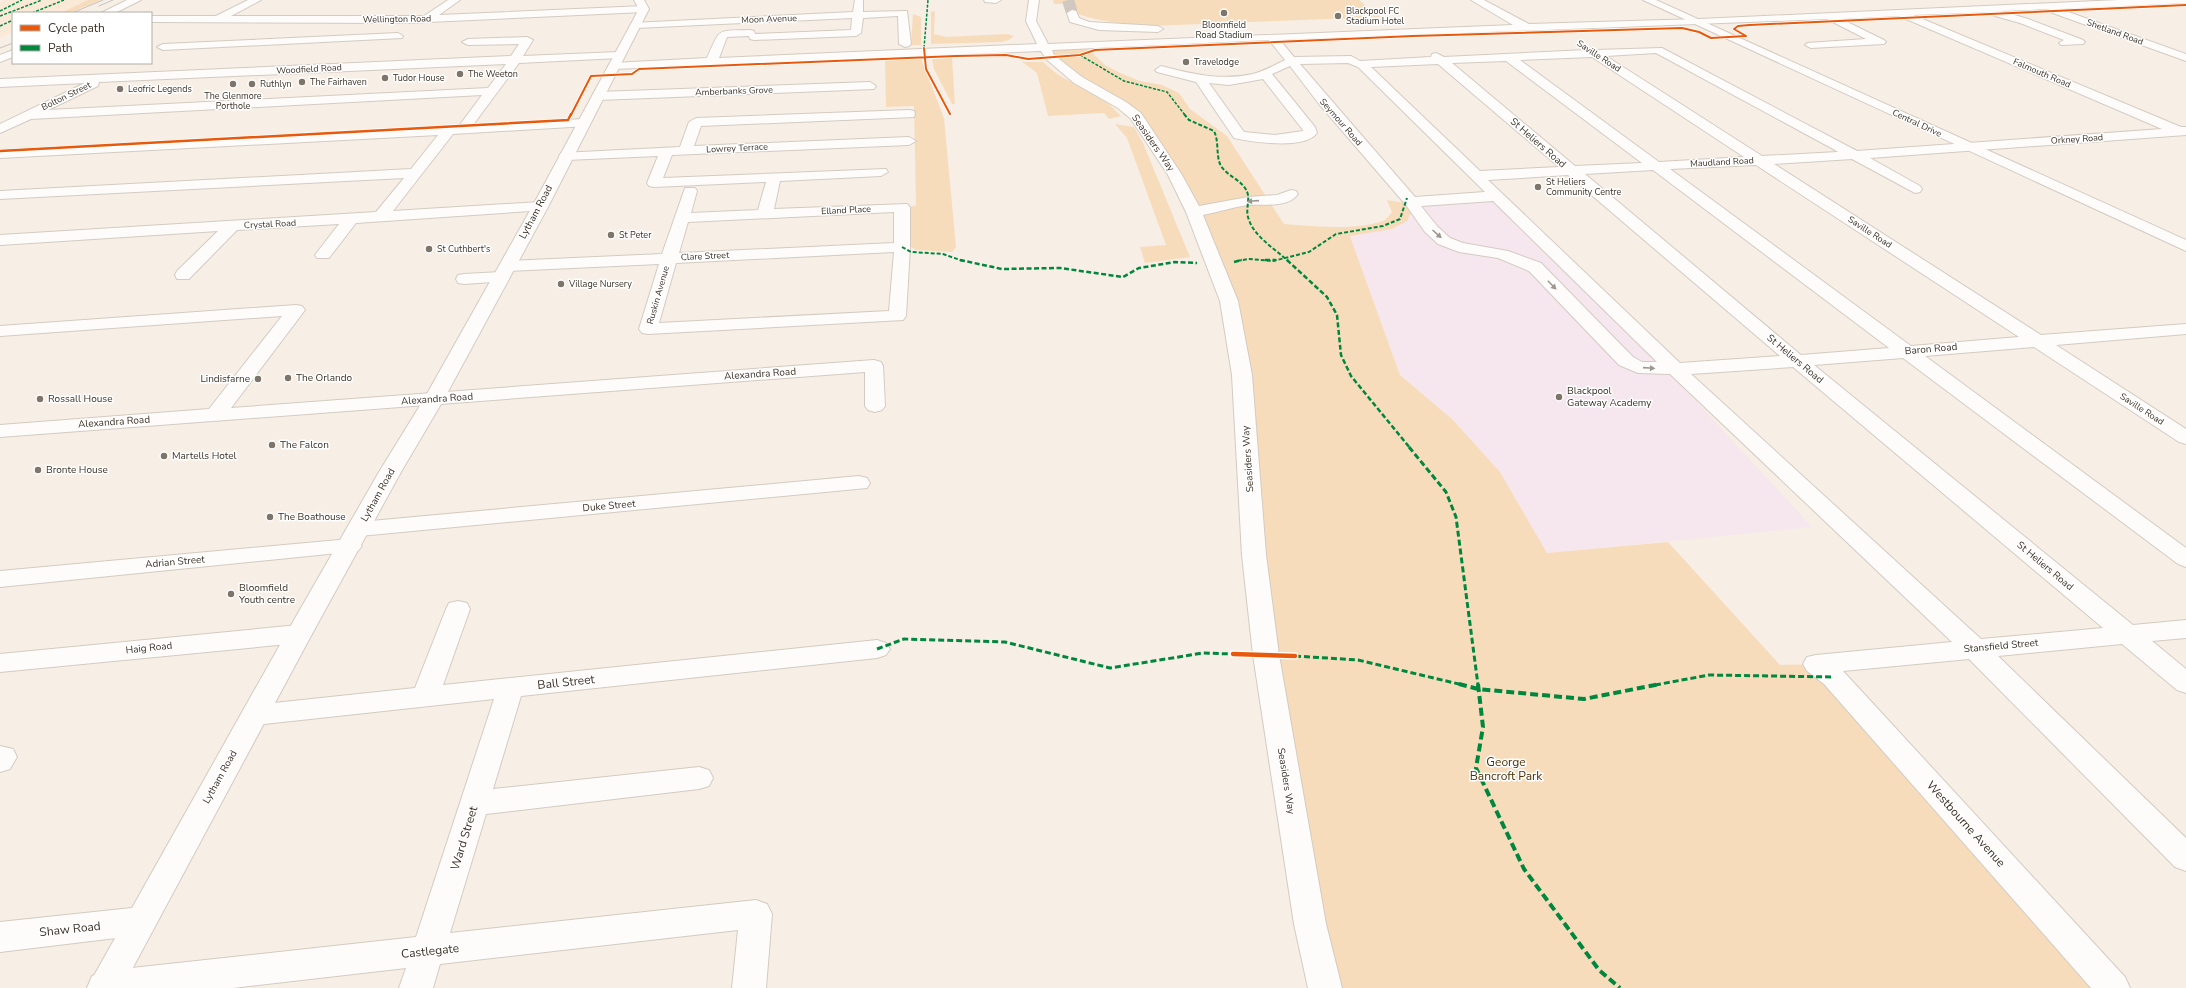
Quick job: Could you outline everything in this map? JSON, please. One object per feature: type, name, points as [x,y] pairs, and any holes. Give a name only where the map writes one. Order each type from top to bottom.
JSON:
[{"type":"street","points":[[108,12],[136,0]]},
{"type":"street","points":[[152,52],[256,0]]},
{"type":"street","points":[[427,19],[455,0]]},
{"type":"street","points":[[530,14],[536,0]]},
{"type":"street","points":[[852,0],[859,0],[855,46]]},
{"type":"street","points":[[990,0],[996,0]]},
{"type":"street","name":"Seasiders Way","points":[[1034,0],[1031,21],[1043,47],[1064,70],[1106,94],[1136,116],[1175,175],[1194,212],[1229,301],[1242,375],[1254,555],[1266,655],[1310,924],[1325,988]]},
{"type":"street","points":[[1476,0],[1527,28]]},
{"type":"street","name":"Central Drive","points":[[1648,0],[1699,22],[2186,246]]},
{"type":"street","points":[[858,104],[707,101],[717,75],[723,34],[752,45],[1043,47],[1377,33],[1828,17],[2186,0]]},
{"type":"street","points":[[2173,1],[2186,5]]},
{"type":"street","name":"Wellington Road","points":[[152,19],[427,19],[530,14],[641,5]]},
{"type":"street","name":"Lytham Road","points":[[104,988],[299,634],[355,537],[390,472],[434,399],[540,207],[636,25],[641,5]]},
{"type":"street","name":"Shetland Road","points":[[2044,6],[2186,58]]},
{"type":"street","points":[[1984,9],[2079,42],[2065,43]]},
{"type":"street","points":[[1072,12],[1074,20],[1087,25],[1168,29]]},
{"type":"street","name":"Moon Avenue","points":[[636,25],[759,16],[903,13],[905,44]]},
{"type":"street","name":"Falmouth Road","points":[[1899,13],[2184,132]]},
{"type":"street","points":[[752,45],[759,16]]},
{"type":"street","points":[[1811,45],[1880,42],[1828,17]]},
{"type":"street","points":[[1351,22],[1365,22],[1377,33]]},
{"type":"street","points":[[1315,24],[1326,35]]},
{"type":"street","name":"Saville Road","points":[[1555,27],[1758,160],[2038,340],[2186,438]]},
{"type":"street","name":"St Heliers Road","points":[[1408,32],[1797,361],[2186,683]]},
{"type":"street","points":[[752,45],[856,33]]},
{"type":"street","points":[[163,47],[403,36],[378,66]]},
{"type":"street","name":"Seymour Road","points":[[1273,38],[1323,101],[1412,203],[1432,229],[1444,241],[1459,247],[1502,254],[1535,267],[1626,361],[1638,367],[1675,369]]},
{"type":"street","points":[[462,130],[515,60],[527,40],[468,42]]},
{"type":"street","name":"Woodfield Road","points":[[0,83],[515,60],[718,61],[752,45]]},
{"type":"street","points":[[1161,70],[1178,76],[1201,80],[1244,80],[1266,74],[1292,61],[1351,59],[1357,64],[1361,64],[1658,50],[1915,189]]},
{"type":"street","points":[[0,59],[12,53]]},
{"type":"street","points":[[1509,56],[2186,559]]},
{"type":"street","points":[[1361,64],[1675,369],[1974,648],[2186,858]]},
{"type":"street","name":"Bolton Street","points":[[0,129],[126,66]]},
{"type":"street","points":[[717,75],[881,68]]},
{"type":"street","points":[[1201,80],[1239,135],[1263,139],[1295,137],[1310,133],[1310,130],[1266,74]]},
{"type":"street","name":"Amberbanks Grove","points":[[598,96],[707,101],[870,86]]},
{"type":"street","points":[[29,115],[492,91]]},
{"type":"street","points":[[686,150],[696,122],[910,114]]},
{"type":"street","points":[[0,154],[583,123]]},
{"type":"street","points":[[380,218],[448,131]]},
{"type":"street","name":"Orkney Road","points":[[1968,147],[2184,132]]},
{"type":"street","name":"Lowrey Terrace","points":[[566,156],[909,140]]},
{"type":"street","name":"Maudland Road","points":[[1475,176],[1854,155],[1968,147]]},
{"type":"street","points":[[667,151],[654,183],[881,172]]},
{"type":"street","points":[[0,194],[416,173]]},
{"type":"street","points":[[765,213],[773,182]]},
{"type":"street","points":[[826,211],[828,186]]},
{"type":"street","name":"Ruskin Avenue","points":[[648,329],[690,191]]},
{"type":"street","points":[[1194,212],[1248,201],[1280,199],[1290,194]]},
{"type":"street","points":[[1412,203],[1496,196]]},
{"type":"street","name":"Crystal Road","points":[[0,240],[350,220],[540,207]]},
{"type":"street","name":"Elland Place","points":[[648,329],[896,316],[902,247],[902,207],[681,218]]},
{"type":"street","points":[[323,255],[350,220]]},
{"type":"street","points":[[183,275],[232,226]]},
{"type":"street","points":[[0,257],[24,238]]},
{"type":"street","name":"Clare Street","points":[[464,279],[504,272],[669,258],[902,247]]},
{"type":"street","points":[[0,331],[296,310],[215,414]]},
{"type":"street","name":"Baron Road","points":[[1675,369],[1797,361],[2186,329]]},
{"type":"street","name":"Alexandra Road","points":[[0,431],[874,366],[875,406]]},
{"type":"street","name":"Duke Street","points":[[355,537],[859,483]]},
{"type":"street","name":"Adrian Street","points":[[0,578],[355,537]]},
{"type":"street","points":[[425,697],[458,609]]},
{"type":"street","name":"Stansfield Street","points":[[1816,664],[1974,648],[2128,635],[2186,628]]},
{"type":"street","name":"Haig Road","points":[[0,663],[299,634]]},
{"type":"street","name":"Ball Street","points":[[255,715],[877,649]]},
{"type":"street","name":"Westbourne Avenue","points":[[1816,664],[1833,677],[2113,988]]},
{"type":"street","name":"Ward Street","points":[[416,988],[511,687]]},
{"type":"street","points":[[0,757],[3,757],[0,761]]},
{"type":"street","points":[[474,804],[699,778]]},
{"type":"street","name":"Castlegate","points":[[104,988],[756,914],[749,988]]},
{"type":"street","name":"Shaw Road","points":[[0,937],[141,922]]},
{"type":"shaded area","points":[[4,0],[93,0],[63,12],[12,12],[12,32],[0,37],[0,2]]},
{"type":"shaded area","name":"Blackpool Gateway Academy","points":[[1492,199],[1668,371],[1812,527],[1547,553],[1500,472],[1453,420],[1400,375],[1350,235],[1392,229],[1414,207]]},
{"type":"green space","points":[[88,0],[101,0],[72,12],[63,12]]},
{"type":"green space","name":"Bloomfield Road Stadium","points":[[1053,0],[1359,0],[1380,17],[1150,26],[1117,23],[1096,19],[1065,9],[1063,4],[1054,4]]},
{"type":"green space","points":[[935,11],[934,34],[946,37],[1007,34],[1014,36],[1009,40],[1001,42],[931,44],[931,12]]},
{"type":"green space","points":[[913,14],[921,17],[921,45],[911,45]]},
{"type":"green space","name":"George Bancroft Park","points":[[1084,45],[1105,65],[1120,73],[1140,81],[1162,85],[1179,93],[1190,109],[1227,136],[1284,224],[1321,227],[1359,226],[1386,219],[1392,212],[1387,200],[1413,204],[1414,207],[1407,221],[1392,229],[1350,236],[1400,375],[1453,420],[1500,472],[1547,553],[1668,542],[1780,665],[1816,664],[2113,988],[1325,988],[1310,924],[1242,375],[1194,212],[1136,116],[1078,80],[1043,47]]},
{"type":"green space","points":[[952,58],[955,104],[952,104],[934,69],[932,59]]},
{"type":"green space","points":[[921,59],[944,118],[956,247],[952,252],[916,250],[910,246],[911,207],[916,205],[914,106],[886,107],[885,60]]},
{"type":"green space","points":[[1022,62],[1043,62],[1057,74],[1108,103],[1121,116],[1109,119],[1104,113],[1048,116],[1037,73]]},
{"type":"green space","points":[[1115,124],[1134,127],[1143,143],[1190,257],[1145,263],[1140,247],[1166,245],[1127,138]]},
{"type":"tunnel","points":[[1068,0],[1072,13]]},
{"type":"tram line","points":[[74,12],[103,0]]},
{"type":"tram line","points":[[99,6],[113,0]]},
{"type":"tram line","points":[[0,48],[12,43]]},
{"type":"marked path","points":[[0,11],[22,0]]},
{"type":"marked path","points":[[0,16],[42,0]]},
{"type":"marked path","points":[[34,12],[64,0]]},
{"type":"marked path","points":[[924,48],[928,0]]},
{"type":"marked path","points":[[0,26],[12,20]]},
{"type":"marked path","points":[[1080,55],[1124,81],[1167,92],[1189,120],[1214,131],[1218,140],[1220,163],[1225,170],[1241,183],[1248,195],[1247,215],[1252,229],[1327,297],[1337,315],[1341,355],[1351,376],[1446,492],[1456,517],[1483,727],[1476,768],[1524,869],[1599,970],[1620,988]]},
{"type":"marked path","points":[[1234,262],[1249,259],[1273,261],[1309,252],[1336,234],[1383,226],[1400,219],[1407,198]]},
{"type":"marked path","points":[[902,247],[911,252],[943,254],[967,263],[1002,269],[1037,267],[1060,268],[1123,277],[1139,268],[1175,262],[1197,263]]},
{"type":"marked path","points":[[877,649],[904,639],[1005,642],[1110,668],[1203,653],[1233,654]]},
{"type":"marked path","points":[[1295,656],[1358,660],[1478,689],[1584,699],[1709,675],[1833,677]]},
{"type":"cycle path","points":[[0,151],[568,120],[591,76],[632,74],[639,69],[956,56],[1006,55],[1028,59],[1080,55],[1095,50],[1413,36],[1682,28],[1699,32],[1711,38],[1746,36],[1734,29],[1738,26],[1750,25],[2186,5]]},
{"type":"cycle path","points":[[924,48],[926,69],[950,114]]},
{"type":"cycle path","points":[[1233,654],[1295,656]]},
{"type":"place","name":"Bloomfield Road Stadium","points":[[1224,13]]},
{"type":"place","name":"Blackpool FC Stadium Hotel","points":[[1338,16]]},
{"type":"place","name":"Travelodge","points":[[1186,62]]},
{"type":"place","name":"The Weeton","points":[[460,74]]},
{"type":"place","name":"Tudor House","points":[[385,78]]},
{"type":"place","name":"The Fairhaven","points":[[302,82]]},
{"type":"place","name":"The Glenmore Porthole","points":[[233,84]]},
{"type":"place","name":"Ruthlyn","points":[[252,84]]},
{"type":"place","name":"Leofric Legends","points":[[120,89]]},
{"type":"place","name":"St Heliers Community Centre","points":[[1538,187]]},
{"type":"place","name":"St Peter","points":[[611,235]]},
{"type":"place","name":"St Cuthbert's","points":[[429,249]]},
{"type":"place","name":"Village Nursery","points":[[561,284]]},
{"type":"place","name":"The Orlando","points":[[288,378]]},
{"type":"place","name":"Lindisfarne","points":[[258,379]]},
{"type":"place","name":"Blackpool Gateway Academy","points":[[1559,397]]},
{"type":"place","name":"Rossall House","points":[[40,399]]},
{"type":"place","name":"The Falcon","points":[[272,445]]},
{"type":"place","name":"Martells Hotel","points":[[164,456]]},
{"type":"place","name":"Bronte House","points":[[38,470]]},
{"type":"place","name":"The Boathouse","points":[[270,517]]},
{"type":"place","name":"Bloomfield Youth centre","points":[[231,594]]}]
